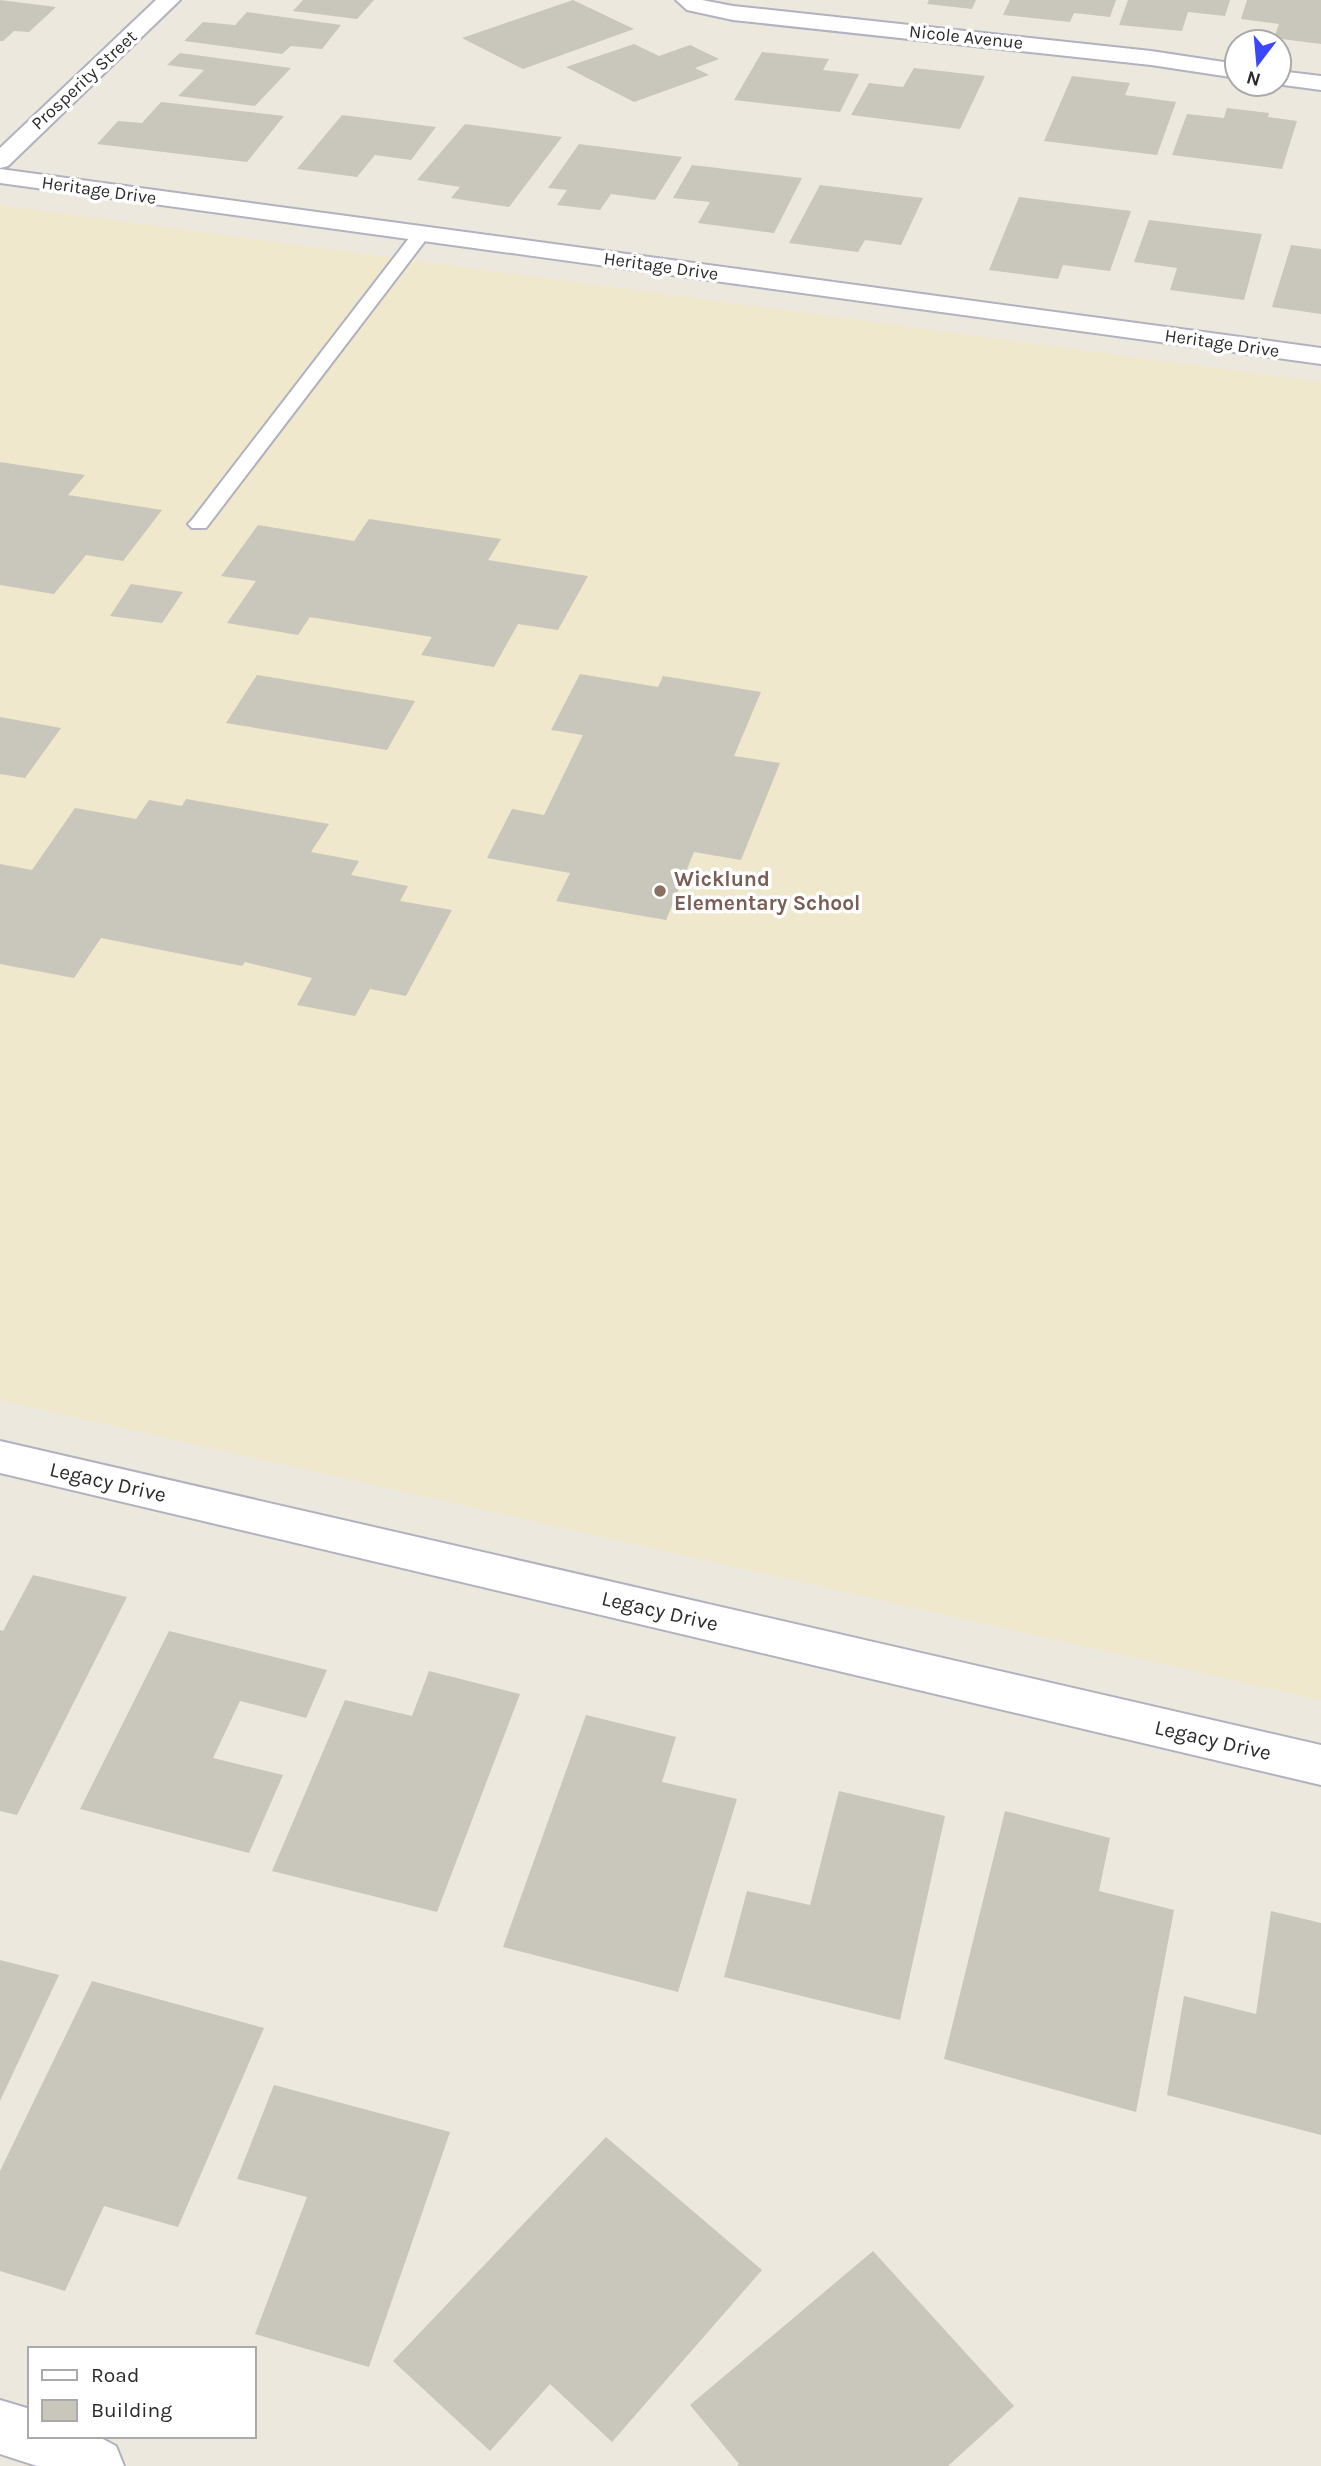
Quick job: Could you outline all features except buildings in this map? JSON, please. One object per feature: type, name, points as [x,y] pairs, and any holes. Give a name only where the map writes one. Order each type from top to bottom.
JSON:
[{"type":"street","name":"Prosperity Street","points":[[0,160],[169,0]]},
{"type":"street","name":"Nicole Avenue","points":[[691,3],[733,13],[1152,58],[1223,69]]},
{"type":"street","points":[[1293,80],[1321,83]]},
{"type":"street","name":"Heritage Drive","points":[[0,176],[1321,356]]},
{"type":"street","name":"Legacy Drive","points":[[0,1457],[1321,1765]]},
{"type":"street","points":[[0,2427],[28,2436]]},
{"type":"street","points":[[35,2438],[61,2446],[96,2466]]},
{"type":"lane","points":[[199,524],[422,233]]},
{"type":"shaded area","name":"Wicklund Elementary School","points":[[0,205],[1321,382],[1321,1700],[0,1400]]},
{"type":"place","name":"Wicklund Elementary School","points":[[660,891]]}]
